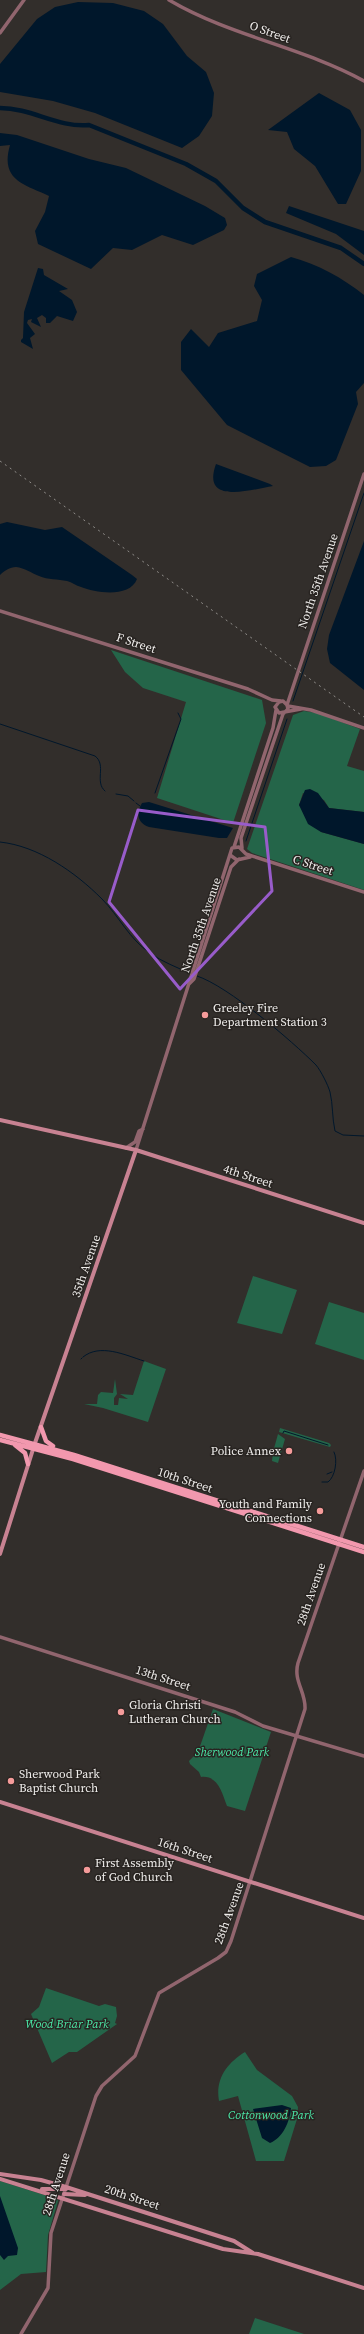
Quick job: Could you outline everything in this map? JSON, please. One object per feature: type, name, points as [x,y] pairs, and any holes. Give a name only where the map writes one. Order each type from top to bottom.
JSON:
[{"type":"main road","name":"4th Street","points":[[0,1120],[136,1150],[364,1223]]},
{"type":"main road","name":"35th Avenue","points":[[0,1554],[34,1445],[136,1150]]},
{"type":"main road","points":[[41,1427],[46,1441],[61,1451]]},
{"type":"main road","name":"10th Street","points":[[0,1435],[34,1445],[87,1464],[128,1472],[222,1502],[340,1542],[364,1552]]},
{"type":"main road","name":"10th Street","points":[[0,1440],[61,1451],[202,1500],[340,1542],[364,1547]]},
{"type":"main road","points":[[10,1442],[23,1449],[28,1464]]},
{"type":"main road","points":[[177,1492],[197,1494]]},
{"type":"main road","points":[[202,1500],[205,1498],[222,1502]]},
{"type":"main road","name":"16th Street","points":[[0,1802],[364,1918]]},
{"type":"main road","name":"20th Street","points":[[0,2174],[41,2180],[94,2195],[234,2241],[254,2253]]},
{"type":"main road","name":"20th Street","points":[[0,2179],[63,2196],[223,2249],[254,2253],[364,2288]]},
{"type":"main road","points":[[37,2189],[66,2188]]},
{"type":"main road","points":[[63,2196],[94,2195]]},
{"type":"street","points":[[0,33],[23,0]]},
{"type":"street","name":"O Street","points":[[169,0],[194,14],[322,62],[364,81]]},
{"type":"street","name":"North 35th Avenue","points":[[284,713],[288,705],[289,695],[364,474]]},
{"type":"street","name":"F Street","points":[[0,611],[248,689],[265,697],[282,701]]},
{"type":"street","name":"North 35th Avenue","points":[[276,710],[276,704],[289,695]]},
{"type":"street","name":"F Street","points":[[265,697],[276,710]]},
{"type":"street","points":[[282,701],[288,705],[304,708],[364,728]]},
{"type":"street","points":[[284,713],[241,838],[242,850],[240,859],[235,859],[230,855],[231,850],[234,847],[273,728],[276,710],[284,713],[304,708]]},
{"type":"street","points":[[234,847],[242,850]]},
{"type":"street","name":"C Street","points":[[242,850],[246,854],[364,892]]},
{"type":"street","name":"North 35th Avenue","points":[[190,984],[190,976],[230,855]]},
{"type":"street","name":"C Street","points":[[240,859],[255,856]]},
{"type":"street","name":"North 35th Avenue","points":[[190,984],[195,977],[231,867],[240,859]]},
{"type":"street","name":"35th Avenue","points":[[136,1150],[190,984]]},
{"type":"street","points":[[126,1148],[135,1142],[140,1131],[143,1129]]},
{"type":"street","name":"28th Avenue","points":[[21,2334],[48,2288],[51,2233],[99,2090],[135,2056],[159,1993],[226,1952],[251,1882],[298,1735],[306,1703],[295,1673],[364,1472]]},
{"type":"street","name":"13th Street","points":[[0,1637],[235,1712],[263,1726],[298,1735],[364,1756]]},
{"type":"highlighted area","points":[[138,810],[265,827],[272,891],[180,989],[109,902]]},
{"type":"green space","points":[[111,650],[262,700],[266,723],[233,823],[157,798],[186,702],[143,688],[125,672]]},
{"type":"green space","points":[[304,711],[317,713],[360,729],[347,766],[364,771],[364,812],[329,808],[324,800],[303,793],[299,805],[321,832],[364,844],[364,890],[252,853],[247,849],[293,715]]},
{"type":"green space","points":[[253,1276],[297,1290],[282,1334],[237,1323]]},
{"type":"green space","points":[[329,1302],[364,1313],[364,1360],[315,1344]]},
{"type":"green space","points":[[144,1361],[166,1369],[148,1422],[103,1408],[84,1404],[97,1404],[98,1395],[101,1392],[113,1393],[115,1379],[117,1394],[114,1398],[114,1405],[118,1405],[119,1398],[128,1399],[120,1394],[133,1395]]},
{"type":"green space","points":[[280,1428],[329,1443],[331,1445],[330,1447],[279,1432]]},
{"type":"green space","points":[[278,1434],[285,1439],[278,1463],[272,1461]]},
{"type":"green space","name":"Sherwood Park","points":[[213,1709],[271,1732],[245,1811],[227,1806],[221,1791],[215,1782],[207,1777],[201,1777],[199,1772],[190,1764],[189,1761],[198,1752]]},
{"type":"green space","name":"Wood Briar Park","points":[[46,1988],[99,2006],[105,2004],[116,2007],[117,2016],[115,2023],[117,2024],[77,2052],[69,2052],[52,2063],[31,2014],[39,2007]]},
{"type":"green space","name":"Cottonwood Park","points":[[245,2052],[257,2070],[292,2096],[298,2107],[297,2119],[284,2161],[256,2161],[238,2096],[219,2101],[219,2086],[224,2072],[233,2061]]},
{"type":"green space","points":[[0,2181],[57,2199],[58,2201],[48,2235],[46,2272],[21,2274],[0,2290]]},
{"type":"green space","points":[[255,2318],[304,2334],[249,2334]]},
{"type":"water","points":[[78,2],[113,3],[144,11],[163,24],[187,56],[206,72],[214,93],[212,116],[199,136],[182,148],[95,113],[53,101],[0,92],[0,64],[37,19],[55,7]]},
{"type":"water","points":[[319,93],[350,110],[361,130],[361,171],[346,204],[338,204],[315,166],[294,149],[287,132],[268,130]]},
{"type":"water","points":[[0,133],[17,135],[89,159],[126,168],[205,206],[225,218],[227,225],[224,230],[193,245],[162,235],[132,250],[113,248],[91,269],[38,244],[35,231],[45,212],[49,196],[23,184],[11,173],[8,166],[10,145],[0,146]]},
{"type":"water","points":[[289,206],[364,231],[364,255],[336,234],[286,213]]},
{"type":"water","points":[[291,257],[329,272],[364,295],[364,383],[356,392],[358,404],[336,460],[326,466],[310,467],[227,425],[181,370],[181,342],[191,329],[209,347],[218,333],[257,321],[262,300],[254,286],[257,274]]},
{"type":"water","points":[[38,268],[43,269],[44,275],[68,289],[59,291],[72,300],[77,312],[73,321],[57,316],[50,323],[46,323],[46,318],[42,315],[37,318],[41,327],[31,322],[32,319],[28,320],[27,323],[35,334],[30,338],[33,349],[21,342],[21,340],[23,338],[24,312]]},
{"type":"water","points":[[216,464],[273,486],[241,492],[221,490],[215,485],[213,477]]},
{"type":"water","points":[[7,522],[45,530],[62,527],[137,579],[133,585],[127,589],[103,592],[87,589],[67,581],[42,577],[25,569],[16,567],[3,572],[0,575],[0,524]]},
{"type":"water","points":[[364,541],[364,690],[330,663],[327,649],[329,635]]},
{"type":"water","points":[[310,789],[318,793],[329,808],[364,812],[364,844],[321,832],[308,824],[299,805],[305,790]]},
{"type":"water","points":[[149,802],[233,828],[227,838],[219,838],[149,827],[142,823],[138,814],[142,803]]},
{"type":"water","points":[[282,2105],[291,2108],[289,2118],[279,2137],[270,2143],[262,2138],[253,2109]]},
{"type":"water","points":[[0,2196],[18,2248],[17,2255],[8,2256],[4,2260],[0,2255]]},
{"type":"waterway","points":[[0,108],[23,111],[67,124],[89,125],[186,164],[216,181],[243,208],[265,222],[341,248],[364,264]]},
{"type":"waterway","points":[[293,701],[364,493]]},
{"type":"waterway","points":[[155,793],[181,719],[178,713]]},
{"type":"waterway","points":[[246,841],[287,719]]},
{"type":"waterway","points":[[0,724],[95,756],[100,764],[100,783],[105,791]]},
{"type":"waterway","points":[[116,794],[128,796],[134,801]]},
{"type":"waterway","points":[[136,803],[140,806]]},
{"type":"waterway","points":[[0,842],[14,844],[28,849],[68,870],[102,899],[136,941],[150,953],[191,974]]},
{"type":"waterway","points":[[197,976],[210,982],[242,1002],[276,1029],[316,1065],[329,1089],[335,1131],[343,1135],[364,1136]]},
{"type":"waterway","points":[[83,1357],[97,1351],[105,1351],[121,1353],[144,1361]]},
{"type":"waterway","points":[[283,1433],[284,1431],[328,1445]]},
{"type":"waterway","points":[[322,1482],[328,1482],[334,1472],[336,1464],[334,1452]]},
{"type":"waterway","points":[[327,1474],[332,1472]]},
{"type":"railway","points":[[0,461],[364,717]]},
{"type":"place","name":"Greeley Fire Department Station 3","points":[[205,1015]]},
{"type":"place","name":"Police Annex","points":[[289,1451]]},
{"type":"place","name":"Youth and Family Connections","points":[[320,1511]]},
{"type":"place","name":"Gloria Christi Lutheran Church","points":[[121,1712]]},
{"type":"place","name":"Sherwood Park Baptist Church","points":[[11,1781]]},
{"type":"place","name":"First Assembly of God Church","points":[[87,1870]]}]
